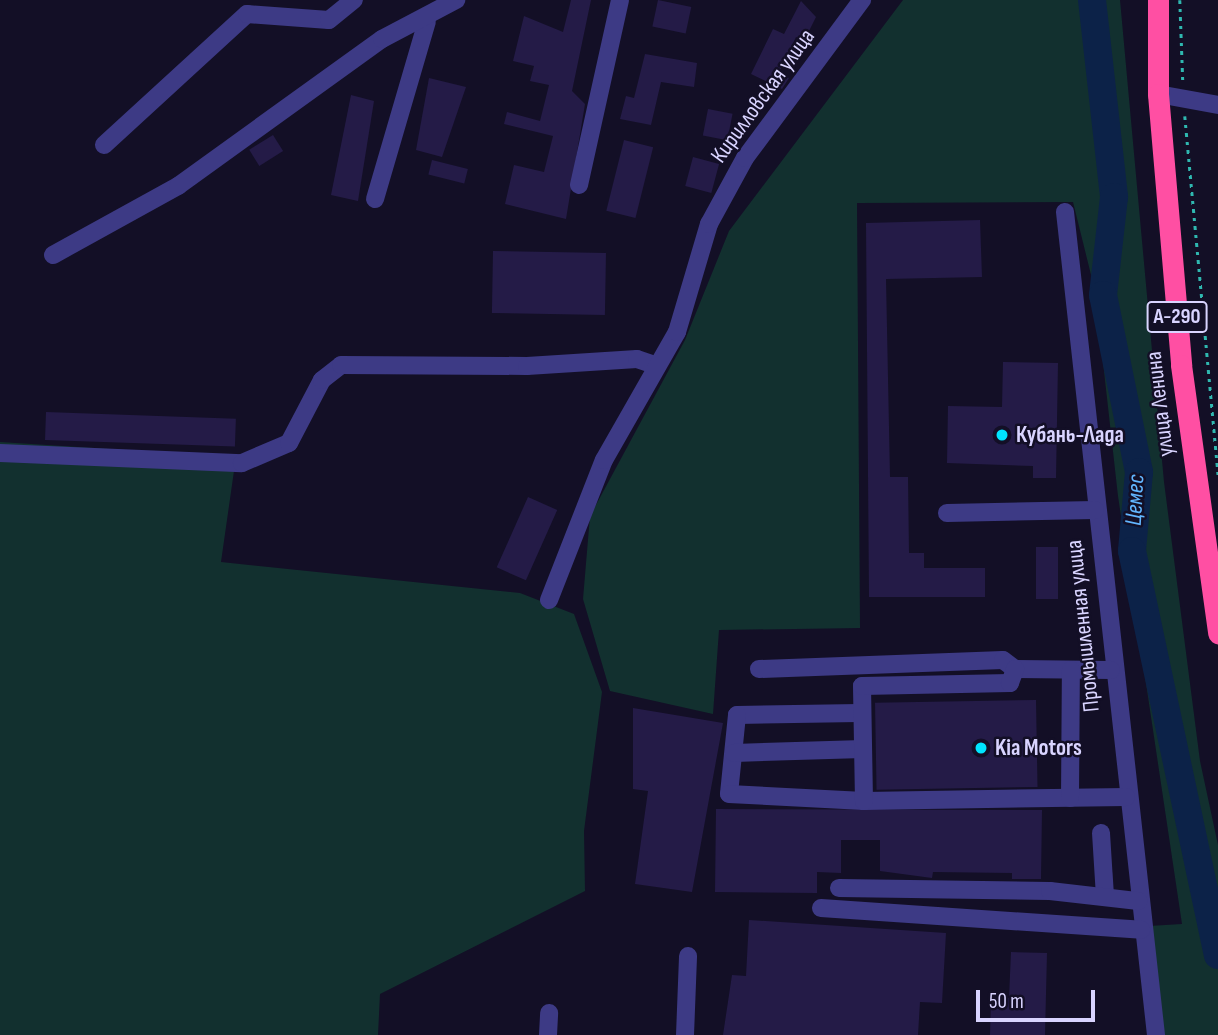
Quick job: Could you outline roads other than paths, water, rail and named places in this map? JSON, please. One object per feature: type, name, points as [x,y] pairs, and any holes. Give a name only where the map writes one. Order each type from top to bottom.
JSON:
[{"type":"highway","name":"улица Ленина","points":[[1158,0],[1158,94],[1181,365],[1218,633]]},
{"type":"street","points":[[104,145],[247,14],[329,20],[354,0]]},
{"type":"street","points":[[53,255],[178,186],[382,40],[427,21],[456,0]]},
{"type":"street","points":[[579,185],[620,0]]},
{"type":"street","name":"Кирилловская улица","points":[[549,600],[604,460],[677,332],[709,224],[745,158],[862,0]]},
{"type":"street","points":[[375,199],[427,21]]},
{"type":"street","points":[[1158,94],[1218,105]]},
{"type":"street","name":"Промышленная улица","points":[[1065,212],[1111,670],[1156,1035]]},
{"type":"street","points":[[0,453],[242,463],[289,443],[322,380],[341,365],[527,366],[637,359],[657,366]]},
{"type":"street","points":[[947,513],[1095,510]]},
{"type":"street","points":[[758,669],[1003,660],[1015,669],[1111,670]]},
{"type":"street","points":[[860,665],[864,801]]},
{"type":"street","points":[[862,686],[1010,683],[1015,669]]},
{"type":"street","points":[[1070,798],[1071,670]]},
{"type":"street","points":[[859,713],[737,715],[729,794],[864,801],[1126,797]]},
{"type":"street","points":[[734,753],[863,749]]},
{"type":"street","points":[[1101,833],[1105,897]]},
{"type":"street","points":[[839,888],[1105,897],[1138,901]]},
{"type":"street","points":[[821,908],[1141,930]]},
{"type":"street","points":[[685,1035],[688,956]]},
{"type":"street","points":[[548,1035],[549,1013]]},
{"type":"waterway","name":"Цемес","points":[[1092,0],[1114,197],[1103,295],[1139,472],[1132,551],[1218,955]]},
{"type":"place","name":"Кубань-Лада","points":[[1002,435]]},
{"type":"place","name":"Kia Motors","points":[[981,748]]}]
